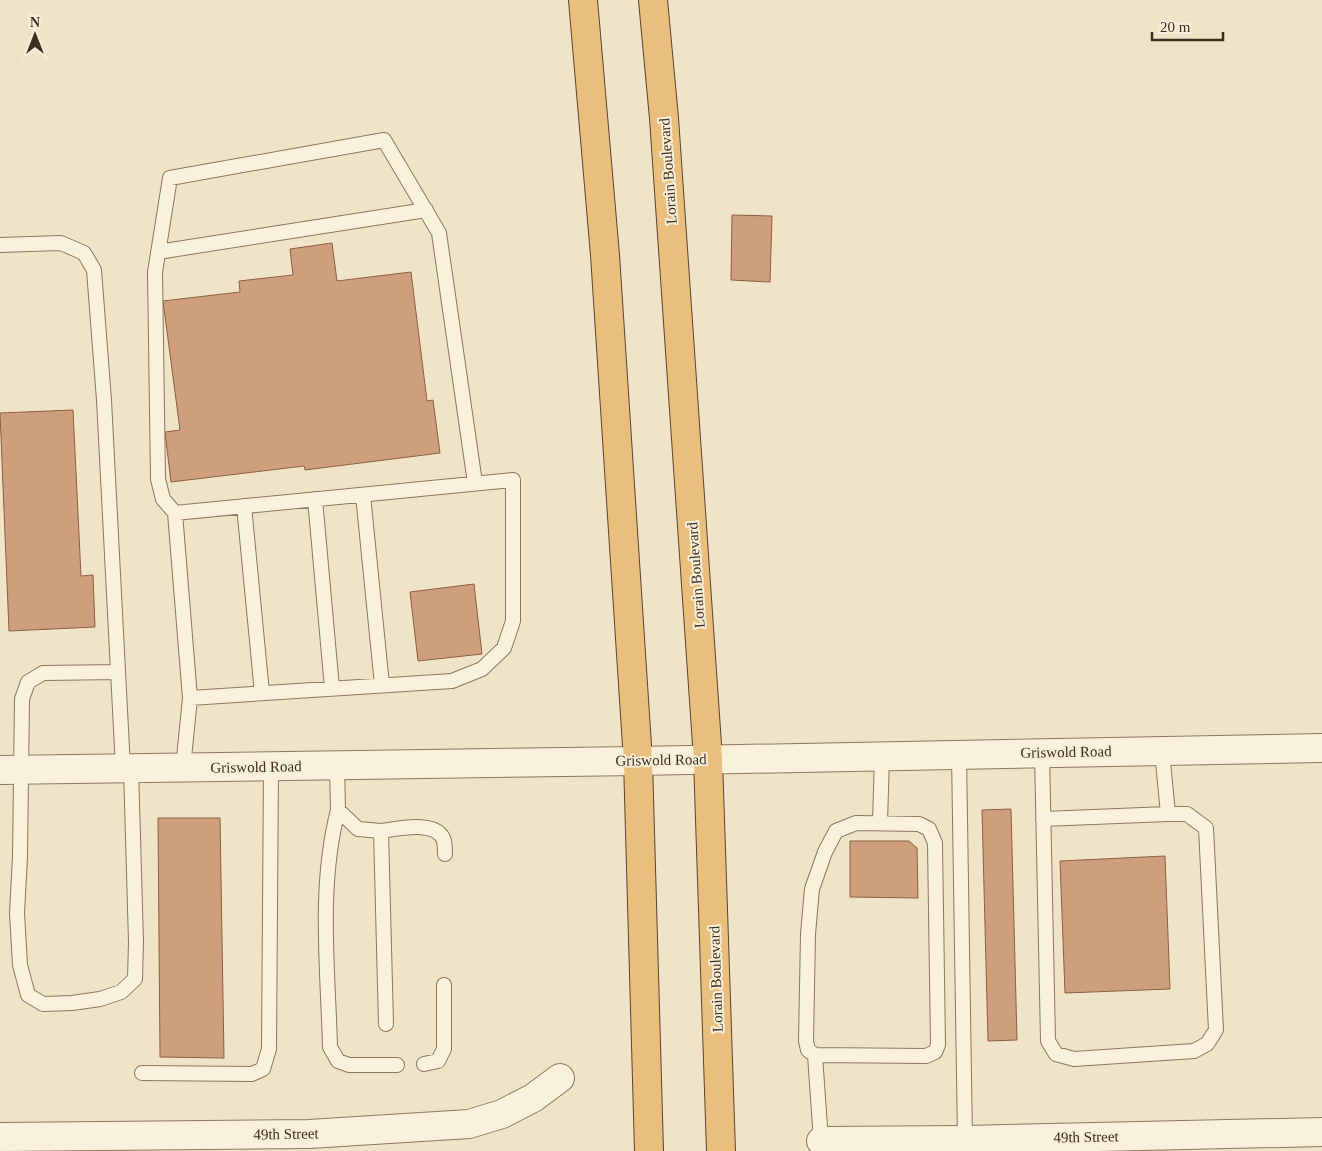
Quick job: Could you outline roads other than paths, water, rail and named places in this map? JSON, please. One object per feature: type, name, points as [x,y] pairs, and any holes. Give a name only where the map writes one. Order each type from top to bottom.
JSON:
[{"type":"highway","points":[[583,0],[606,264],[638,761],[649,1151]]},
{"type":"highway","name":"Lorain Boulevard","points":[[653,0],[664,118],[708,759],[721,1151]]},
{"type":"street","name":"Griswold Road","points":[[10,770],[638,761],[1322,748]]},
{"type":"street","name":"49th Street","points":[[0,1137],[309,1134],[469,1124],[502,1114],[533,1098],[560,1078]]},
{"type":"street","name":"49th Street","points":[[823,1146],[953,1143],[1099,1144],[1322,1132]]},
{"type":"lane","points":[[184,768],[190,698],[175,513],[163,499],[158,479],[155,272],[170,178],[384,140],[439,233],[475,484]]},
{"type":"lane","points":[[158,252],[426,210]]},
{"type":"lane","points":[[0,245],[61,243],[84,253],[94,270],[104,400],[118,672],[127,768],[136,942],[135,979],[121,992],[100,999],[72,1003],[42,1004],[28,995],[20,965],[17,912],[20,857],[10,770],[22,699],[28,682],[42,673],[118,672]]},
{"type":"lane","points":[[175,513],[513,480],[513,621],[504,648],[482,669],[452,681],[190,698]]},
{"type":"lane","points":[[363,494],[382,685]]},
{"type":"lane","points":[[315,499],[332,688]]},
{"type":"lane","points":[[244,506],[262,693]]},
{"type":"lane","points":[[1162,751],[1168,814]]},
{"type":"lane","points":[[1042,753],[1048,1041],[1056,1054],[1074,1059],[1194,1051],[1206,1044],[1216,1030],[1206,828],[1187,814],[1044,819]]},
{"type":"lane","points":[[953,1143],[959,754]]},
{"type":"lane","points":[[880,823],[882,756]]},
{"type":"lane","points":[[142,1073],[252,1074],[263,1069],[267,1060],[269,1049],[271,766]]},
{"type":"lane","points":[[337,766],[338,810],[332,836],[326,895],[330,1047],[338,1061],[349,1066],[397,1066]]},
{"type":"lane","points":[[338,810],[358,829],[381,831],[420,827],[435,830],[444,839],[445,854]]},
{"type":"lane","points":[[856,823],[880,823],[919,824],[929,830],[935,843],[938,1045],[935,1052],[926,1056],[815,1055],[808,1050],[806,1041],[808,934],[812,889],[824,852],[836,832],[856,823]]},
{"type":"lane","points":[[381,831],[386,1024]]},
{"type":"lane","points":[[424,1064],[438,1061],[444,1049],[444,985]]},
{"type":"lane","points":[[815,1055],[823,1146]]}]
